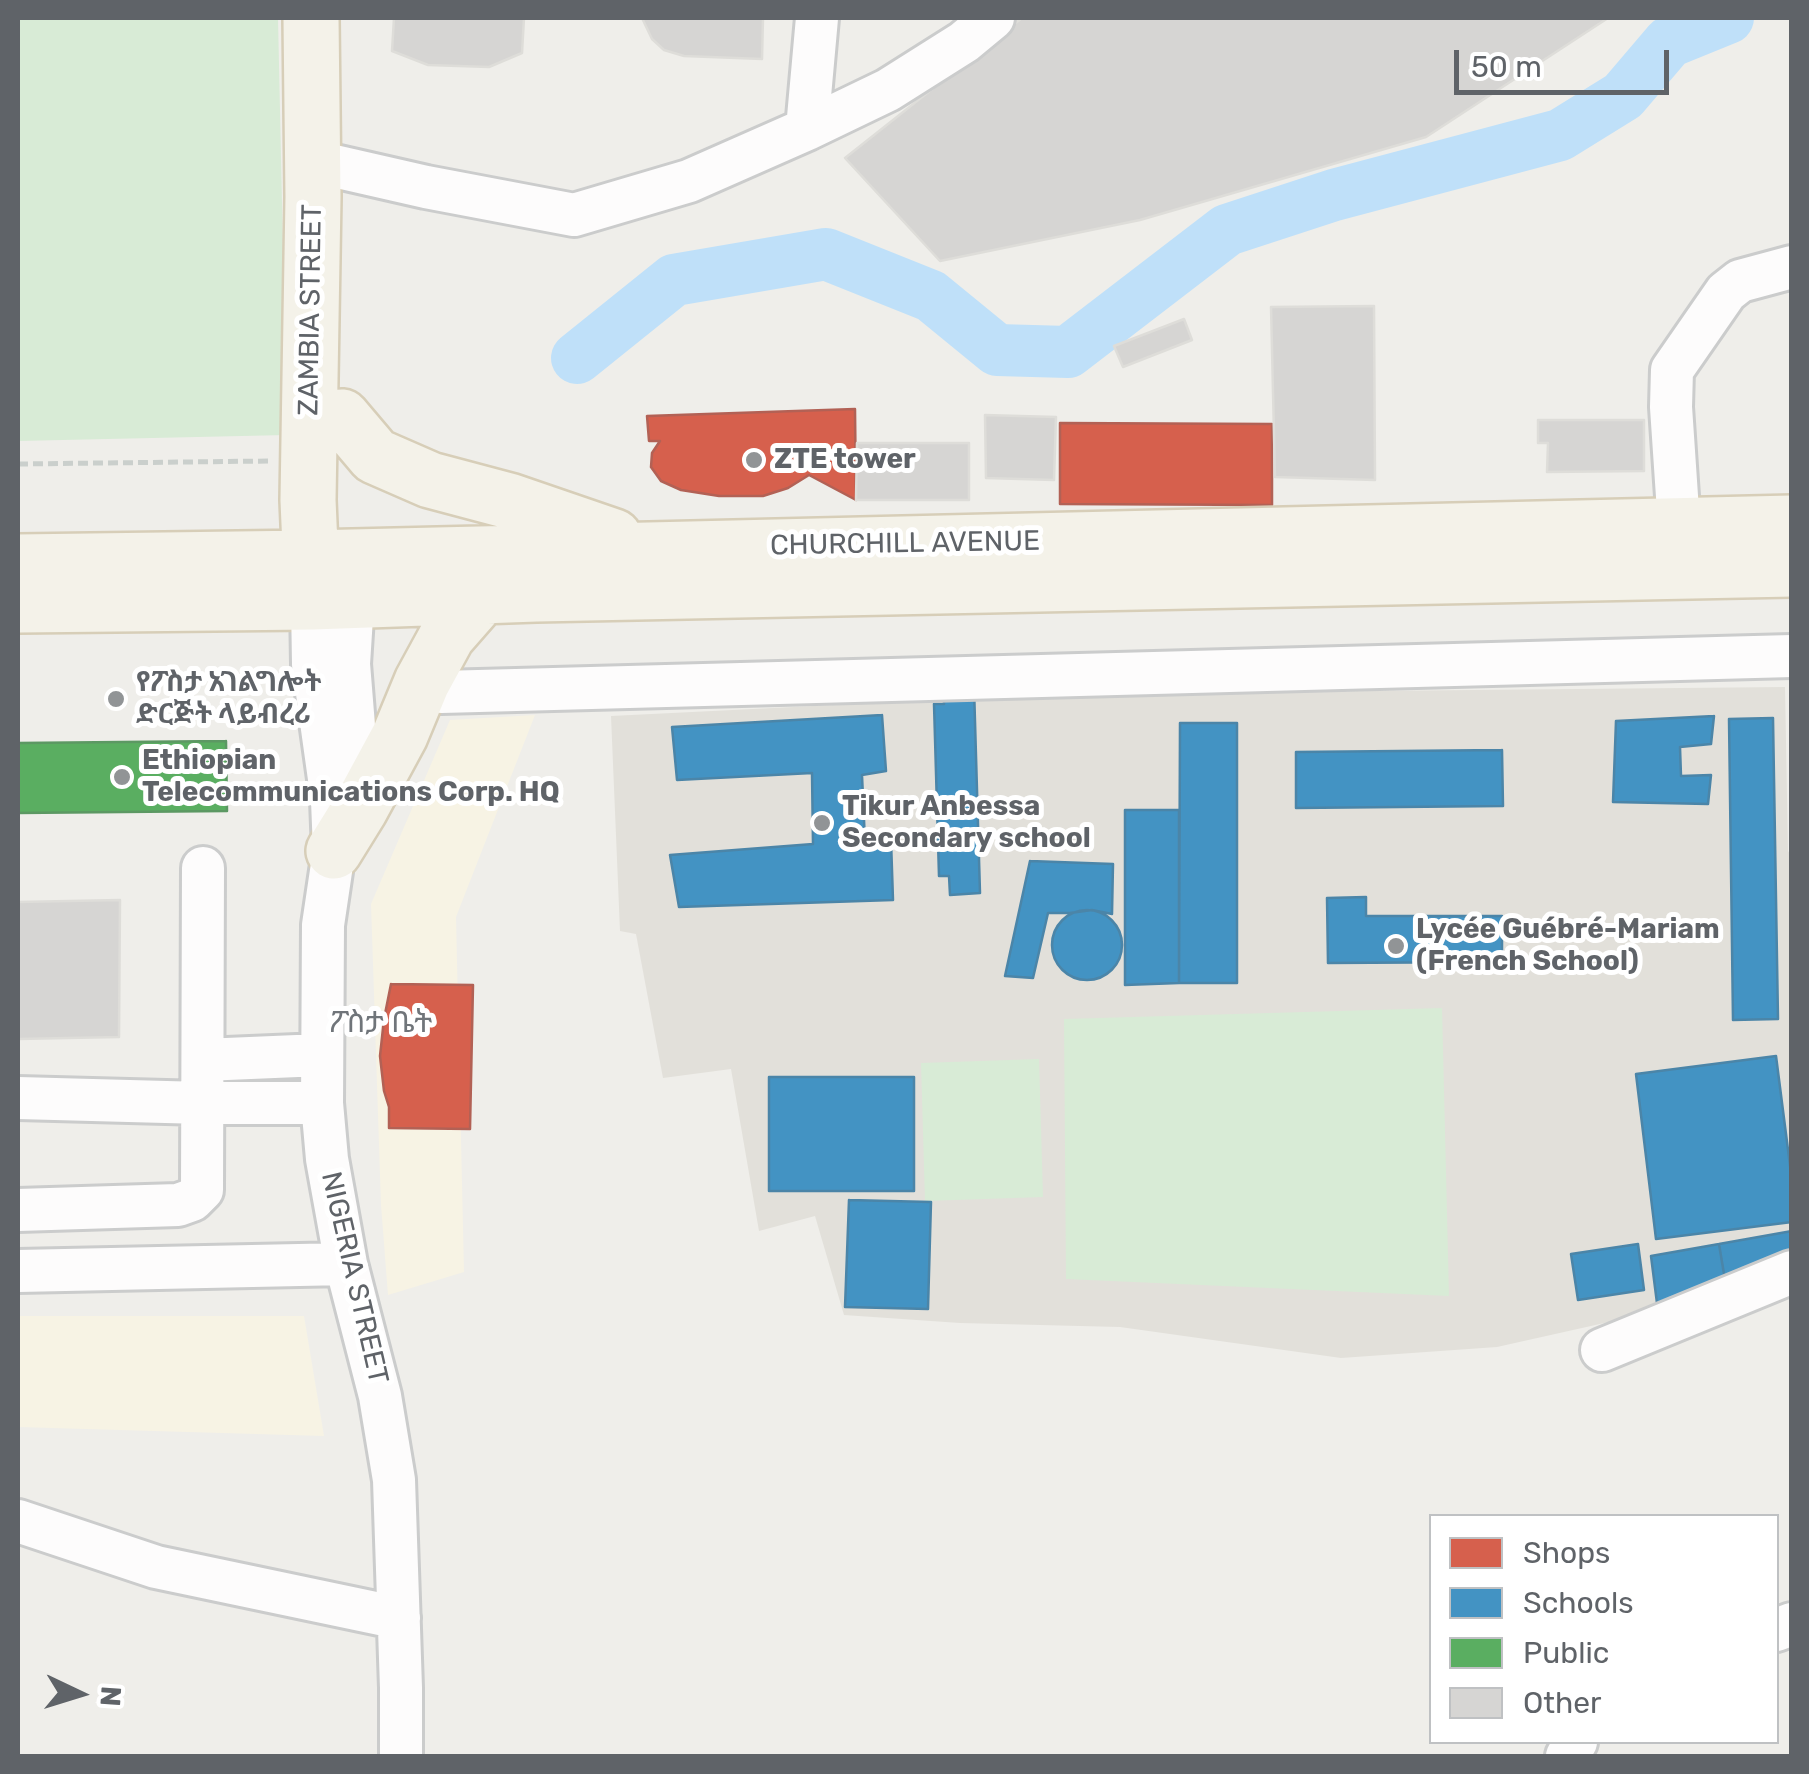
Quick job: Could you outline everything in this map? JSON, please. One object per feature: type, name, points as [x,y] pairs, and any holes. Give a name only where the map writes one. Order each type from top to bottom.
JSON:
[{"type":"main road","name":"ZAMBIA STREET","points":[[310,18],[327,164],[342,418],[331,579]]},
{"type":"main road","name":"ZAMBIA STREET","points":[[331,579],[308,461],[338,18]]},
{"type":"main road","points":[[342,418],[375,456],[430,480],[509,501],[650,550]]},
{"type":"main road","name":"CHURCHILL AVENUE","points":[[18,605],[650,550],[1792,523]]},
{"type":"main road","name":"CHURCHILL AVENUE","points":[[18,562],[331,579],[482,596],[1792,569]]},
{"type":"main road","points":[[333,826],[360,809],[447,636],[482,596]]},
{"type":"street","points":[[808,130],[817,18]]},
{"type":"street","points":[[327,164],[574,215],[689,181],[808,130],[888,90],[994,18]]},
{"type":"street","points":[[1679,526],[1672,370],[1726,292],[1740,281],[1792,267]]},
{"type":"street","name":"NIGERIA STREET","points":[[331,579],[349,664],[354,726],[333,826],[323,925],[322,1103],[346,1264],[380,1396],[394,1480],[401,1756]]},
{"type":"street","points":[[441,692],[1792,656]]},
{"type":"street","points":[[18,1210],[178,1205],[192,1200],[202,1190],[204,868]]},
{"type":"street","points":[[203,1060],[321,1055]]},
{"type":"street","points":[[18,1098],[322,1103]]},
{"type":"street","points":[[18,1271],[346,1264]]},
{"type":"street","points":[[1602,1350],[1792,1272]]},
{"type":"street","points":[[18,1521],[156,1567],[399,1618]]},
{"type":"path","points":[[18,464],[308,461]]},
{"type":"shaded area","name":"Lycée Guébré-Mariam (French School)","points":[[1785,687],[1788,851],[1792,857],[1791,1260],[1658,1311],[1497,1347],[1341,1358],[1120,1327],[844,1315],[815,1216],[759,1231],[731,1069],[663,1078],[636,934],[620,931],[611,716],[1057,694]]},
{"type":"shaded area","points":[[535,715],[456,917],[464,1272],[388,1295],[381,1205],[371,904],[450,720]]},
{"type":"shaded area","points":[[18,1316],[304,1316],[324,1436],[18,1427]]},
{"type":"green space","points":[[18,18],[278,18],[287,435],[18,441]]},
{"type":"green space","points":[[1442,1008],[1449,1296],[1066,1279],[1064,1019]]},
{"type":"green space","points":[[1039,1059],[1043,1197],[925,1201],[921,1063]]},
{"type":"building: Shops","name":"ZTE tower","points":[[855,409],[856,500],[809,475],[788,488],[763,496],[719,496],[681,490],[661,481],[651,467],[652,453],[660,441],[649,441],[647,416]]},
{"type":"building: Shops","points":[[1060,423],[1272,424],[1272,505],[1060,504]]},
{"type":"building: Shops","points":[[391,984],[473,985],[470,1129],[389,1128],[380,1056]]},
{"type":"building: Schools","points":[[943,687],[974,687],[980,893],[950,895],[949,876],[939,876],[934,704],[944,704]]},
{"type":"building: Schools","points":[[882,715],[886,771],[862,775],[865,842],[891,840],[893,900],[679,907],[670,855],[813,844],[812,773],[677,780],[672,727]]},
{"type":"building: Schools","points":[[1714,716],[1711,744],[1680,747],[1681,776],[1711,775],[1708,804],[1613,802],[1616,721]]},
{"type":"building: Schools","points":[[1773,718],[1778,1019],[1733,1020],[1729,719]]},
{"type":"building: Schools","points":[[1180,723],[1237,723],[1237,983],[1179,983]]},
{"type":"building: Schools","points":[[1502,750],[1503,806],[1296,808],[1296,752]]},
{"type":"building: Schools","points":[[1125,810],[1179,810],[1179,983],[1125,985]]},
{"type":"building: Schools","points":[[1030,861],[1113,864],[1112,914],[1092,910],[1048,913],[1033,978],[1005,976]]},
{"type":"building: Schools","points":[[1366,897],[1366,916],[1502,916],[1502,962],[1328,963],[1327,898]]},
{"type":"building: Schools","points":[[1087,910],[1112,920],[1122,945],[1112,970],[1087,980],[1062,970],[1052,945],[1062,920]]},
{"type":"building: Schools","points":[[1776,1056],[1792,1181],[1792,1222],[1656,1239],[1636,1074]]},
{"type":"building: Schools","points":[[769,1077],[914,1077],[914,1191],[769,1191]]},
{"type":"building: Schools","points":[[849,1200],[931,1202],[928,1309],[845,1307]]},
{"type":"building: Schools","points":[[1792,1231],[1792,1260],[1726,1286],[1719,1244]]},
{"type":"building: Schools","points":[[1638,1244],[1644,1290],[1578,1300],[1571,1254]]},
{"type":"building: Schools","points":[[1719,1244],[1726,1286],[1658,1311],[1651,1256]]},
{"type":"building: Public","name":"Ethiopian Telecommunications Corp. HQ","points":[[226,741],[227,811],[18,813],[18,743]]},
{"type":"building: Other","points":[[394,18],[524,18],[522,53],[489,67],[428,65],[392,51]]},
{"type":"building: Other","points":[[642,18],[763,18],[762,59],[684,56],[664,50],[652,39]]},
{"type":"building: Other","points":[[1022,18],[1608,18],[1426,137],[1140,220],[940,261],[845,158]]},
{"type":"building: Other","points":[[1374,306],[1375,480],[1275,477],[1271,307]]},
{"type":"building: Other","points":[[1184,319],[1192,340],[1123,367],[1114,346]]},
{"type":"building: Other","points":[[985,415],[1056,417],[1054,480],[986,478]]},
{"type":"building: Other","points":[[1538,420],[1644,420],[1644,471],[1547,472],[1548,443],[1538,443]]},
{"type":"building: Other","points":[[857,443],[969,443],[969,500],[856,500]]},
{"type":"building: Other","points":[[120,900],[119,1037],[18,1039],[18,902]]},
{"type":"waterway","points":[[577,358],[674,280],[826,254],[931,296],[997,350],[1068,352],[1227,230],[1334,195],[1560,135],[1623,96],[1669,42],[1728,18]]},
{"type":"place","name":"ZTE tower","points":[[754,460]]},
{"type":"place","name":"የፖስታ አገልግሎት ድርጅት ላይብረሪ","points":[[116,699]]},
{"type":"place","name":"Ethiopian Telecommunications Corp. HQ","points":[[122,777]]},
{"type":"place","name":"Tikur Anbessa Secondary school","points":[[822,823]]},
{"type":"place","name":"Lycée Guébré-Mariam (French School)","points":[[1396,946]]},
{"type":"district","name":"ፖስታ ቤት","points":[[381,1023]]}]
